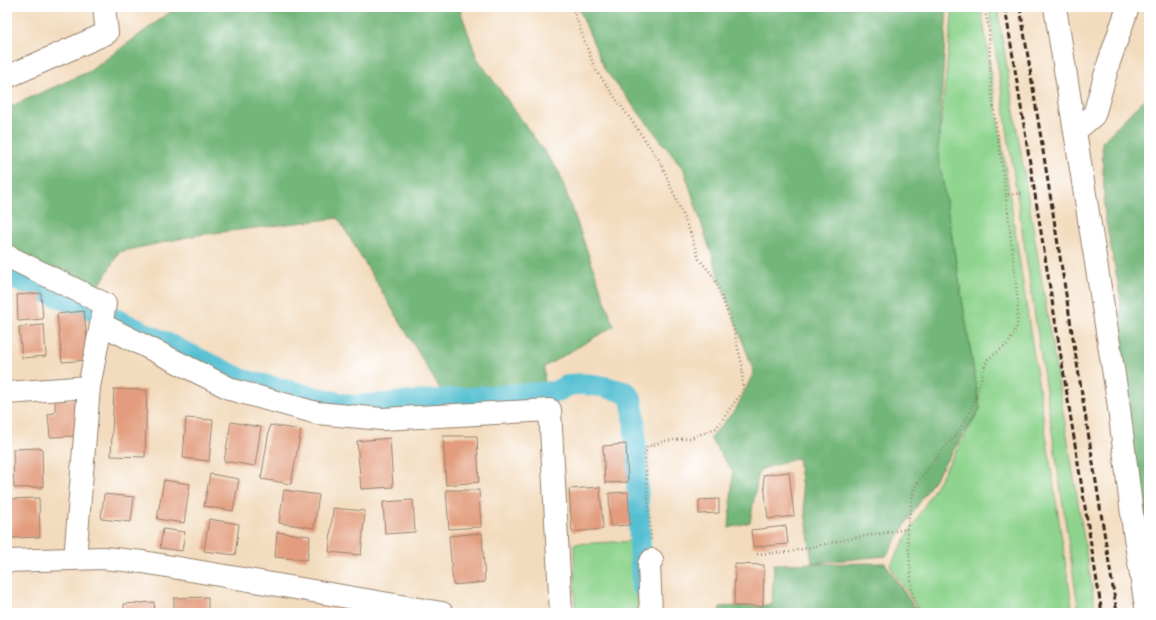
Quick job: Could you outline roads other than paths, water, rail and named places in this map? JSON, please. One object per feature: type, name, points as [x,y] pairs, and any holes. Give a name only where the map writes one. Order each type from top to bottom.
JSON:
[{"type":"street","points":[[7,77],[107,33],[104,7]]},
{"type":"street","points":[[1055,7],[1118,400],[1134,531],[1147,613]]},
{"type":"street","points":[[1075,131],[1094,115],[1109,62],[1128,7]]},
{"type":"street","points":[[7,256],[105,304],[90,387],[75,559]]},
{"type":"street","points":[[101,324],[233,390],[317,413],[382,419],[550,410],[561,613]]},
{"type":"street","points":[[7,393],[90,387]]},
{"type":"street","points":[[7,561],[103,558],[143,562],[402,609],[442,613]]},
{"type":"street","points":[[651,613],[649,564],[652,560]]},
{"type":"waterway","points":[[7,276],[117,320],[243,380],[351,406],[556,392],[567,386],[581,384],[605,387],[627,393],[631,399],[634,415],[642,586]]},
{"type":"railway","points":[[1005,7],[1102,613]]},
{"type":"railway","points":[[1020,7],[1117,613]]}]
